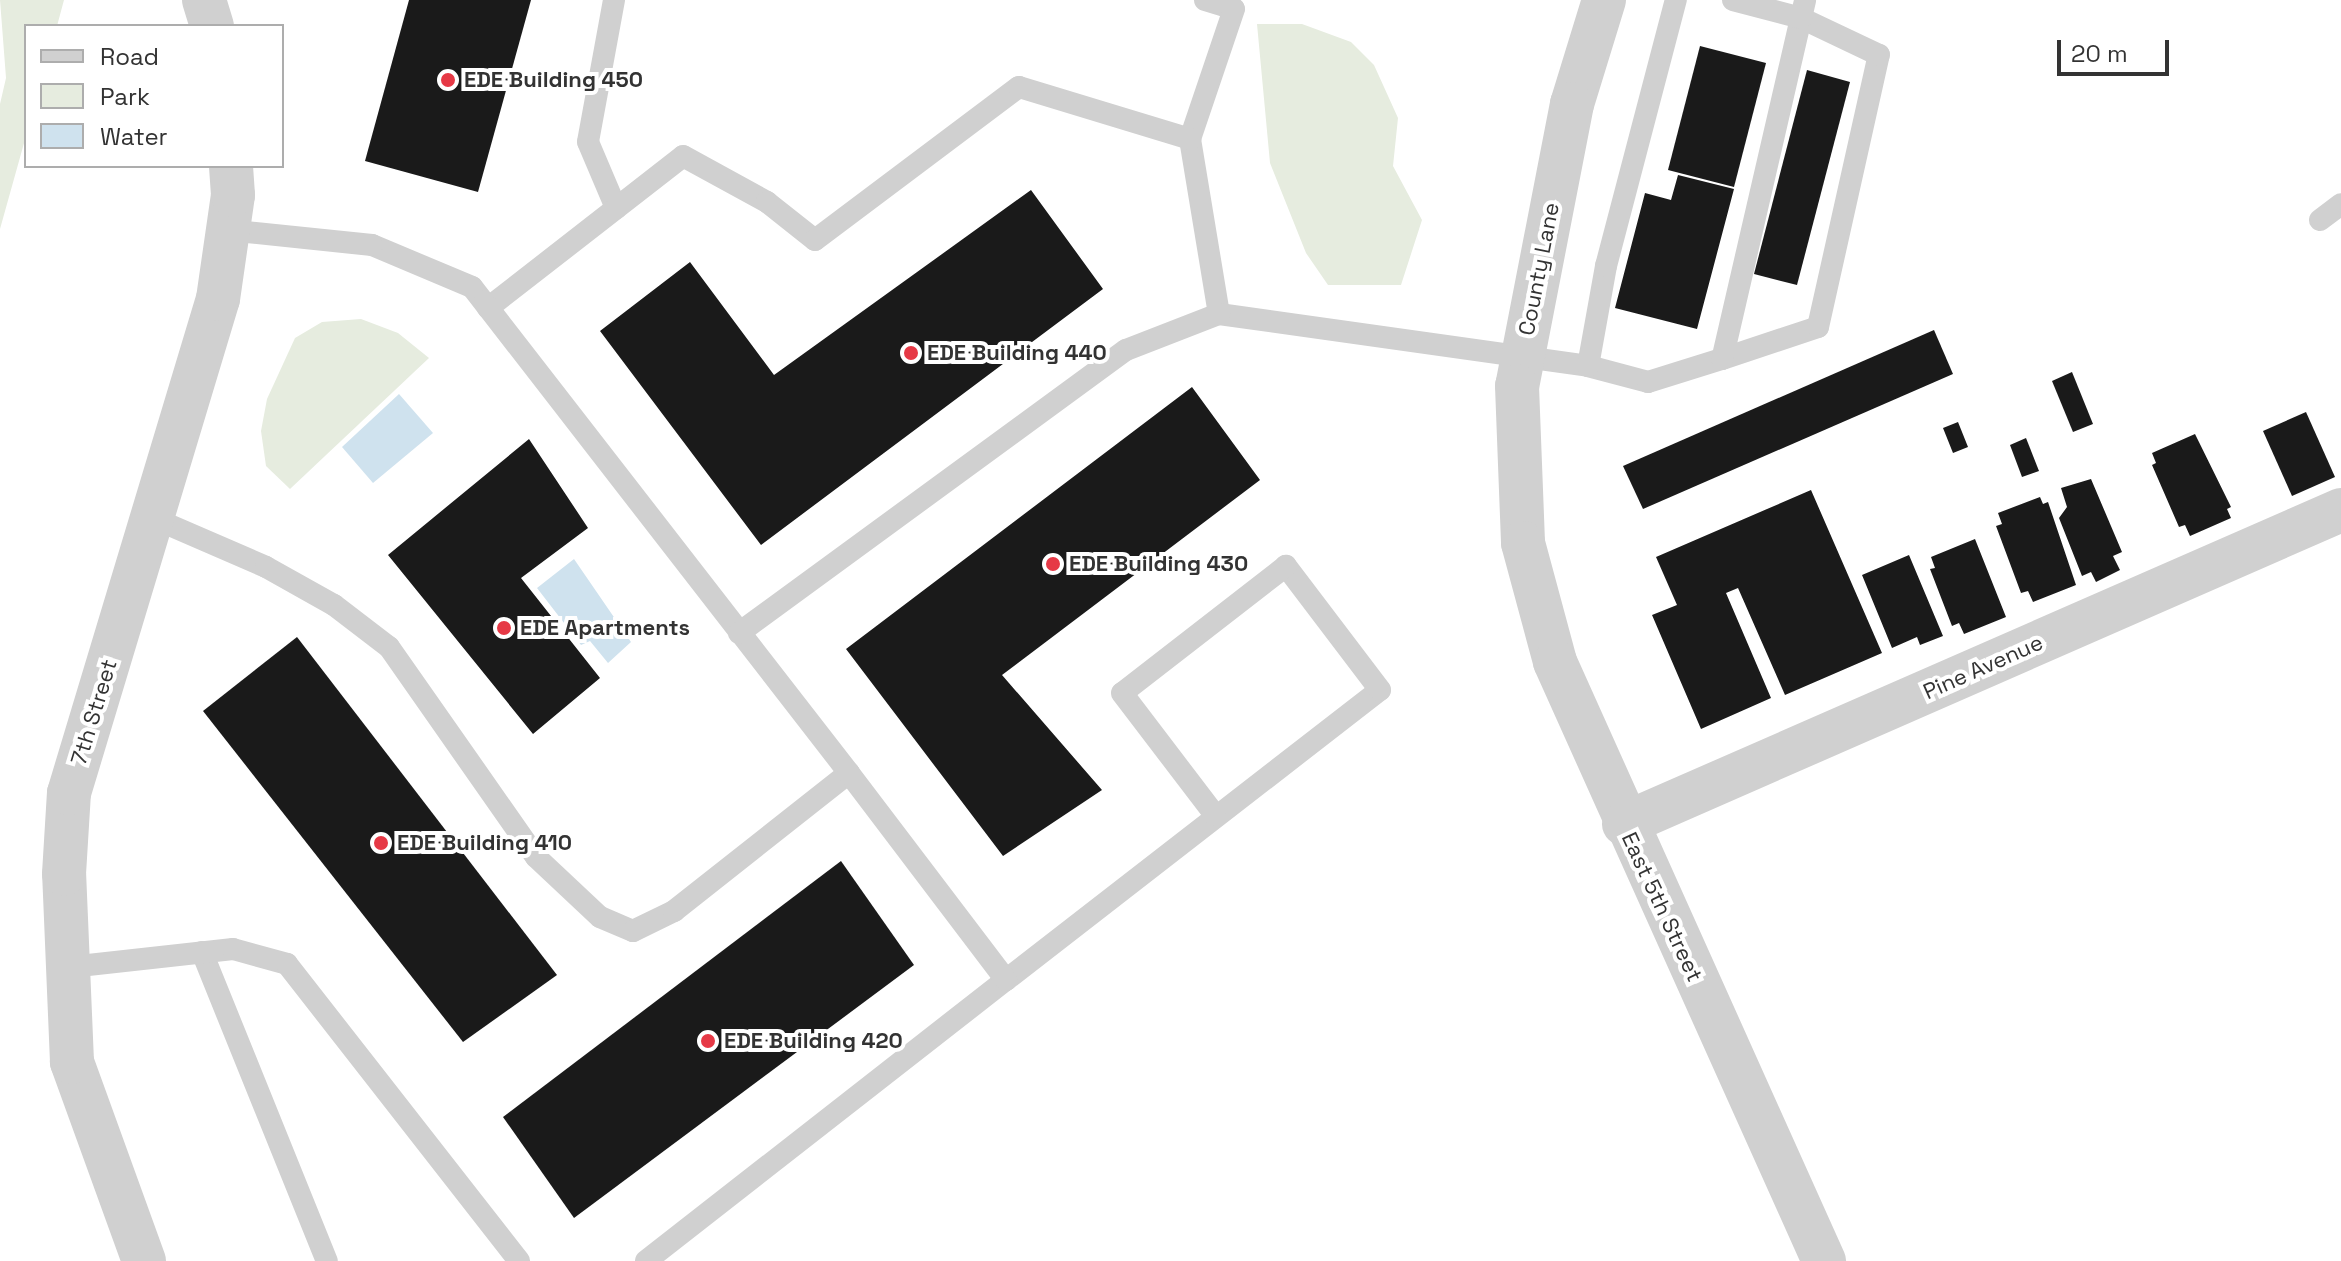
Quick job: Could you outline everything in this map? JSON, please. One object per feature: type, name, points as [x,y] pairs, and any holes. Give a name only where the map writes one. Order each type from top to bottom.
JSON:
[{"type":"street","points":[[204,0],[211,24]]},
{"type":"street","name":"County Lane","points":[[1523,543],[1517,386],[1572,104],[1604,0]]},
{"type":"street","name":"7th Street","points":[[144,1261],[72,1062],[64,874],[69,793],[218,299],[228,230],[231,168]]},
{"type":"street","name":"Pine Avenue","points":[[1624,824],[2341,510]]},
{"type":"street","name":"East 5th Street","points":[[1523,543],[1555,662],[1624,824],[1824,1261]]},
{"type":"lane","points":[[614,0],[588,142],[616,208]]},
{"type":"lane","points":[[1205,0],[1234,9],[1190,139],[1219,314]]},
{"type":"lane","points":[[1588,366],[1606,266],[1676,0]]},
{"type":"lane","points":[[739,633],[1126,350],[1219,314],[1588,366],[1648,382],[1818,327],[1879,55],[1803,9],[1733,0]]},
{"type":"lane","points":[[1722,359],[1803,9]]},
{"type":"lane","points":[[488,308],[683,156],[767,202],[815,240],[1019,87],[1190,139]]},
{"type":"lane","points":[[2320,220],[2341,204]]},
{"type":"lane","points":[[228,230],[372,245],[472,287],[1006,980]]},
{"type":"lane","points":[[153,518],[266,567],[334,605],[389,647],[536,857],[600,917],[633,931],[674,911],[849,773]]},
{"type":"lane","points":[[646,1261],[1215,815],[1380,690],[1286,566],[1122,693],[1215,815]]},
{"type":"lane","points":[[70,967],[233,949],[287,964],[519,1261]]},
{"type":"lane","points":[[202,952],[327,1261]]},
{"type":"green space","points":[[0,0],[64,0],[58,24],[24,24],[24,143],[0,229],[0,104],[6,78]]},
{"type":"green space","points":[[1257,24],[1302,24],[1351,42],[1374,65],[1398,118],[1393,166],[1422,220],[1401,285],[1328,285],[1306,253],[1270,163]]},
{"type":"green space","points":[[361,319],[398,333],[429,358],[290,489],[266,466],[261,431],[267,399],[295,338],[322,322]]},
{"type":"water","points":[[399,394],[433,433],[373,483],[342,447]]},
{"type":"water","points":[[574,559],[631,642],[608,663],[590,641],[581,645],[537,588]]},
{"type":"building","name":"EDE Building 450","points":[[409,0],[531,0],[478,192],[365,161]]},
{"type":"building","points":[[1700,46],[1766,63],[1734,187],[1668,170]]},
{"type":"building","points":[[1807,70],[1850,82],[1797,285],[1754,274]]},
{"type":"building","points":[[1678,175],[1734,189],[1697,329],[1615,308],[1645,193],[1671,200]]},
{"type":"building","name":"EDE Building 440","points":[[1031,190],[1103,289],[761,545],[600,331],[690,262],[774,375]]},
{"type":"building","points":[[1934,330],[1953,374],[1643,509],[1623,466]]},
{"type":"building","points":[[2072,372],[2093,424],[2073,432],[2052,381]]},
{"type":"building","name":"EDE Building 430","points":[[1192,387],[1260,480],[1002,675],[1102,790],[1003,856],[846,649]]},
{"type":"building","points":[[2306,412],[2335,477],[2292,496],[2263,431]]},
{"type":"building","points":[[1958,422],[1968,447],[1953,453],[1943,428]]},
{"type":"building","points":[[2195,434],[2231,507],[2227,509],[2231,518],[2190,536],[2185,525],[2179,527],[2152,465],[2156,463],[2152,453]]},
{"type":"building","points":[[2026,438],[2039,471],[2022,477],[2010,445]]},
{"type":"building","name":"EDE Apartments","points":[[529,439],[588,528],[521,578],[600,678],[533,734],[388,555]]},
{"type":"building","points":[[2091,479],[2122,552],[2113,556],[2120,570],[2096,582],[2091,572],[2082,576],[2059,518],[2067,507],[2061,488]]},
{"type":"building","points":[[1811,490],[1882,653],[1785,695],[1738,588],[1726,593],[1771,698],[1701,729],[1652,615],[1677,605],[1656,557]]},
{"type":"building","points":[[2040,497],[2043,504],[2048,502],[2076,585],[2033,602],[2028,591],[2021,593],[1996,526],[2002,524],[1998,513]]},
{"type":"building","points":[[1975,539],[2006,617],[1964,634],[1959,623],[1952,626],[1930,569],[1935,568],[1931,557]]},
{"type":"building","points":[[1909,555],[1943,636],[1920,645],[1917,637],[1892,648],[1862,575]]},
{"type":"building","name":"EDE Building 410","points":[[297,637],[557,975],[463,1042],[203,711]]},
{"type":"building","name":"EDE Building 420","points":[[841,861],[914,965],[574,1218],[503,1117]]},
{"type":"place","name":"EDE Building 450","points":[[448,80]]},
{"type":"place","name":"EDE Building 440","points":[[911,353]]},
{"type":"place","name":"EDE Building 430","points":[[1053,564]]},
{"type":"place","name":"EDE Apartments","points":[[504,628]]},
{"type":"place","name":"EDE Building 410","points":[[381,843]]},
{"type":"place","name":"EDE Building 420","points":[[708,1041]]}]
